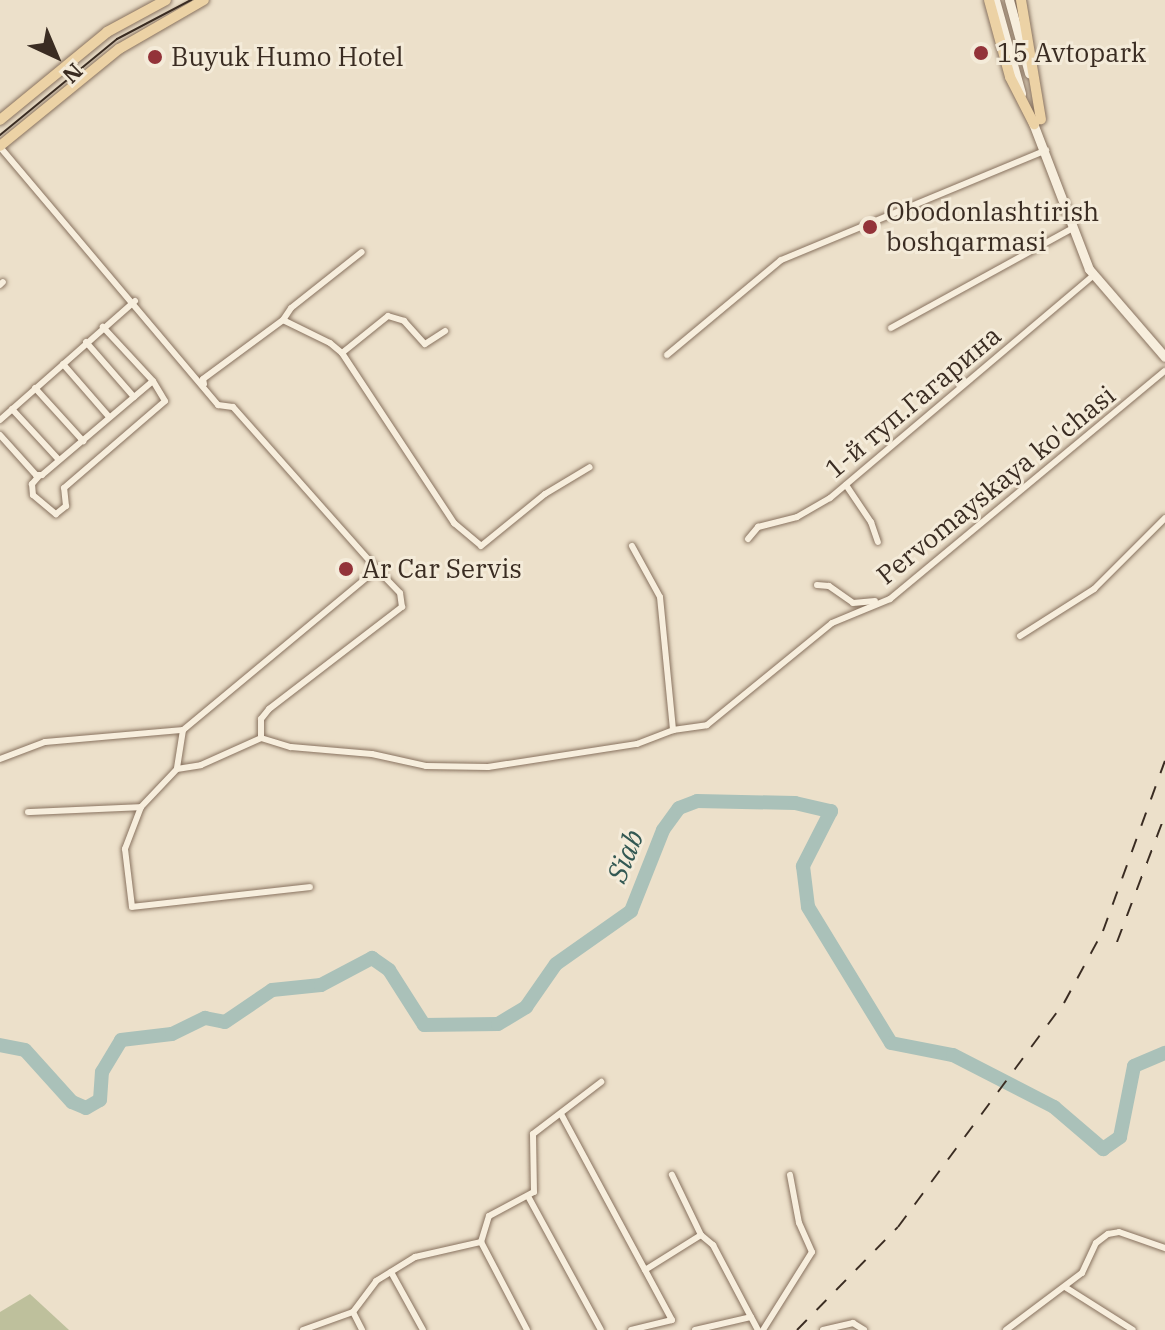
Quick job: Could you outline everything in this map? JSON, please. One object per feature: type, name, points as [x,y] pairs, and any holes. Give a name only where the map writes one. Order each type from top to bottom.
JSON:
[{"type":"main road","points":[[0,120],[107,32],[166,0]]},
{"type":"main road","points":[[0,146],[119,49],[204,0]]},
{"type":"main road","points":[[989,0],[1016,92],[1037,122]]},
{"type":"main road","points":[[995,0],[1074,228],[1094,275],[1165,357]]},
{"type":"main road","points":[[1009,0],[1037,122]]},
{"type":"main road","points":[[1024,1],[1037,122]]},
{"type":"street","points":[[0,146],[135,301],[218,405],[233,407],[244,418],[400,593],[402,607],[269,709],[261,719],[261,738],[201,765],[177,769]]},
{"type":"street","points":[[667,355],[781,260],[1046,150]]},
{"type":"street","points":[[891,328],[1043,249],[1074,228]]},
{"type":"street","points":[[204,388],[203,379],[283,320],[291,308],[362,252]]},
{"type":"street","name":"1-й туп.Гагарина","points":[[748,539],[758,527],[797,517],[846,485],[1094,275]]},
{"type":"street","points":[[0,420],[135,301]]},
{"type":"street","points":[[342,353],[388,316],[404,321],[425,344],[445,331]]},
{"type":"street","points":[[283,320],[342,353],[454,523],[475,544],[481,546],[545,494],[590,467]]},
{"type":"street","points":[[103,327],[153,381],[165,401],[64,488],[66,506],[56,514],[33,495],[32,484],[39,476],[153,381]]},
{"type":"street","points":[[86,342],[134,397]]},
{"type":"street","points":[[63,364],[109,417]]},
{"type":"street","name":"Pervomayskaya ko'chasi","points":[[261,738],[291,747],[372,754],[426,766],[488,767],[637,744],[673,730],[707,725],[832,623],[890,599],[922,568],[1165,371]]},
{"type":"street","points":[[35,388],[83,441]]},
{"type":"street","points":[[12,409],[59,460]]},
{"type":"street","points":[[0,435],[39,476]]},
{"type":"street","points":[[846,485],[871,522],[878,542]]},
{"type":"street","points":[[1020,636],[1094,589],[1165,518]]},
{"type":"street","points":[[632,546],[660,597],[673,730]]},
{"type":"street","points":[[817,585],[829,586],[853,603],[868,604],[887,596],[922,568]]},
{"type":"street","points":[[0,759],[45,742],[183,730],[377,569]]},
{"type":"street","points":[[183,730],[177,769],[141,807],[125,849],[132,907],[310,887]]},
{"type":"street","points":[[28,812],[141,807]]},
{"type":"street","points":[[527,1330],[481,1242],[489,1216],[529,1198],[538,1184],[531,1140],[601,1082]]},
{"type":"street","points":[[561,1114],[678,1330]]},
{"type":"street","points":[[672,1175],[701,1235],[713,1245],[760,1330],[812,1252],[799,1223],[790,1175]]},
{"type":"street","points":[[529,1198],[601,1330]]},
{"type":"street","points":[[1006,1330],[1017,1328],[1082,1273],[1096,1243],[1108,1234],[1119,1232],[1165,1248]]},
{"type":"street","points":[[645,1270],[701,1235]]},
{"type":"street","points":[[303,1330],[353,1312],[376,1281],[415,1257],[481,1242]]},
{"type":"street","points":[[391,1272],[423,1330]]},
{"type":"street","points":[[1065,1287],[1133,1330]]},
{"type":"street","points":[[353,1312],[362,1330]]},
{"type":"street","points":[[695,1330],[751,1317]]},
{"type":"street","points":[[631,1330],[672,1320]]},
{"type":"street","points":[[823,1330],[853,1323],[864,1330]]},
{"type":"green space","points":[[30,1294],[69,1330],[0,1330],[0,1312]]},
{"type":"waterway","name":"Siab","points":[[0,1045],[25,1050],[72,1102],[86,1108],[100,1100],[102,1072],[121,1040],[172,1034],[205,1018],[225,1022],[272,990],[321,985],[372,958],[389,970],[424,1025],[498,1024],[526,1007],[556,964],[631,911],[663,830],[679,808],[697,801],[795,803],[831,811],[803,866],[808,907],[891,1043],[953,1055],[1054,1107],[1103,1149],[1120,1137],[1134,1066],[1165,1053]]},
{"type":"tram line","points":[[0,135],[117,39],[191,0]]},
{"type":"railway","points":[[797,1330],[898,1227],[1064,1003],[1103,931],[1165,761]]},
{"type":"railway","points":[[1117,942],[1165,815]]},
{"type":"place","name":"15 Avtopark","points":[[981,53]]},
{"type":"place","name":"Buyuk Humo Hotel","points":[[155,57]]},
{"type":"place","name":"Obodonlashtirish boshqarmasi","points":[[870,227]]},
{"type":"place","name":"Ar Car Servis","points":[[346,569]]}]
